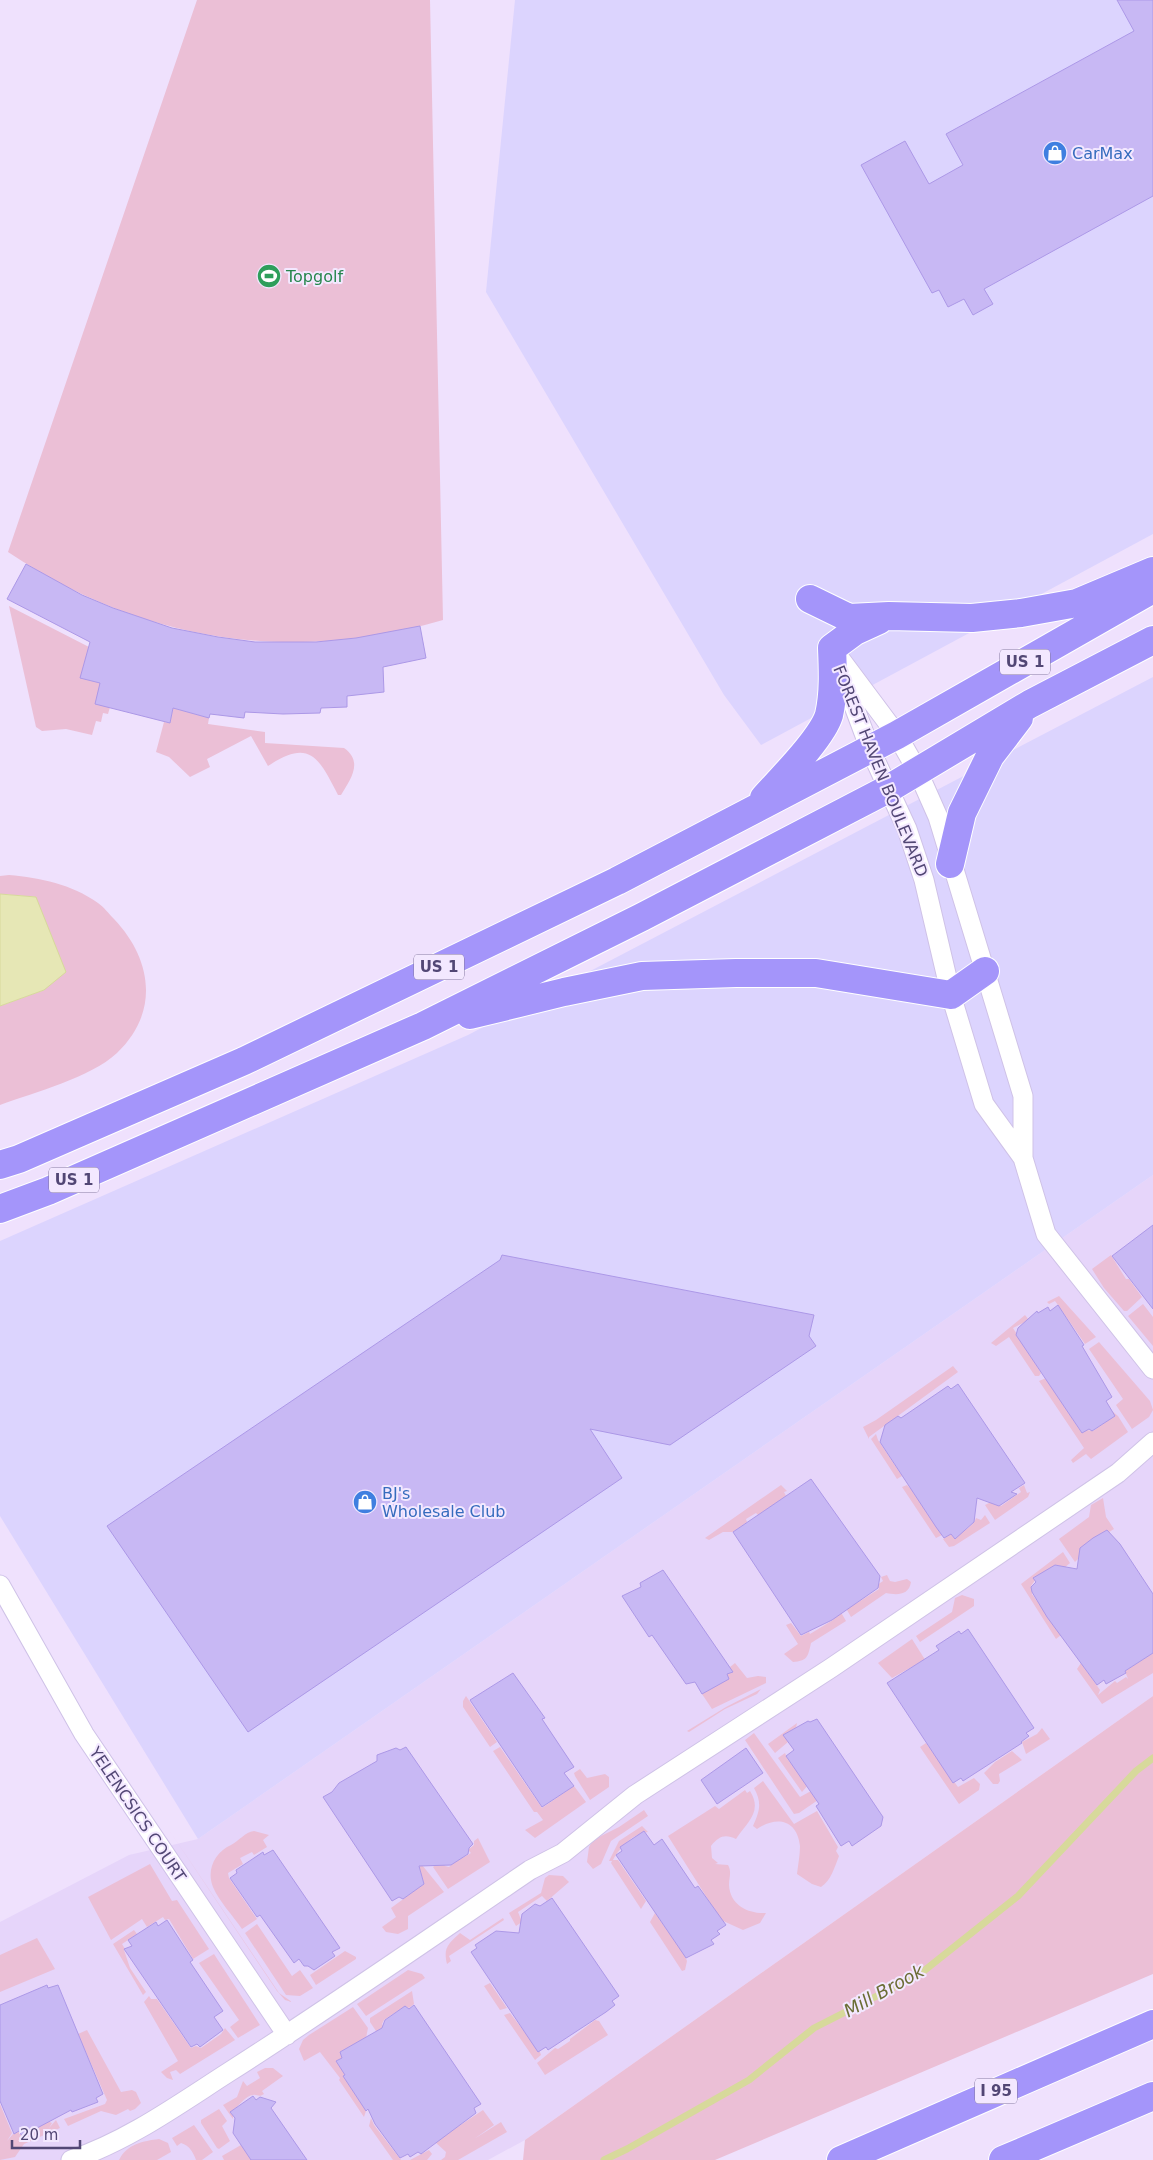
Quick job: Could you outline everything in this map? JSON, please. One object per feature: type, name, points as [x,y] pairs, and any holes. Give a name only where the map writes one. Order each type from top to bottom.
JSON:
[{"type":"highway","points":[[810,599],[849,618],[889,616],[972,618],[1021,613],[1077,602],[1153,571]]},
{"type":"highway","name":"US 1","points":[[0,1166],[244,1061],[617,882],[897,735],[1153,589]]},
{"type":"highway","points":[[753,810],[809,748],[828,716],[833,684],[832,648],[855,631],[889,616]]},
{"type":"highway","name":"US 1","points":[[0,1208],[57,1188],[423,1026],[642,917],[888,789],[1030,704],[1153,640]]},
{"type":"highway","points":[[950,864],[962,813],[990,756],[1030,704]]},
{"type":"highway","points":[[423,1026],[564,992],[642,976],[816,973],[951,995],[985,971]]},
{"type":"highway","name":"I 95","points":[[841,2160],[1153,2024]]},
{"type":"highway","points":[[1003,2160],[1153,2096]]},
{"type":"street","name":"FOREST HAVEN BOULEVARD","points":[[832,648],[897,735],[918,772],[938,817],[950,864],[1023,1096],[1023,1158],[1046,1234],[1153,1369]]},
{"type":"street","name":"FOREST HAVEN BOULEVARD","points":[[832,648],[870,749],[907,829],[924,880],[951,995],[984,1104],[1023,1158]]},
{"type":"street","points":[[71,2160],[92,2153],[166,2112],[287,2035],[530,1870],[563,1853],[635,1795],[831,1668],[1118,1473],[1153,1442]]},
{"type":"street","name":"YELENCSICS COURT","points":[[0,1585],[84,1734],[287,2035]]},
{"type":"shaded area","name":"Topgolf","points":[[197,0],[430,0],[443,620],[386,634],[329,641],[273,642],[218,636],[163,624],[110,606],[59,582],[8,552]]},
{"type":"shaded area","points":[[515,0],[1153,0],[1153,534],[761,745],[724,695],[486,292]]},
{"type":"shaded area","points":[[9,606],[89,647],[81,678],[100,683],[110,707],[108,714],[103,713],[101,722],[96,721],[92,735],[66,729],[42,731],[36,727]]},
{"type":"shaded area","points":[[1153,677],[1153,1175],[198,1839],[0,1516],[0,1241],[468,1035]]},
{"type":"shaded area","points":[[173,708],[209,718],[208,724],[265,732],[265,743],[344,748],[353,759],[354,765],[351,777],[341,795],[338,795],[319,762],[312,756],[304,753],[294,754],[268,766],[251,736],[207,759],[210,767],[190,777],[169,757],[156,752],[164,722],[170,723]]},
{"type":"shaded area","points":[[9,875],[55,883],[88,896],[100,905],[127,935],[137,951],[143,968],[146,986],[145,1003],[140,1020],[131,1037],[106,1062],[77,1077],[0,1105],[0,1006],[44,990],[36,897],[0,894],[0,876]]},
{"type":"shaded area","points":[[0,894],[36,897],[66,972],[44,990],[0,1006]]},
{"type":"shaded area","points":[[1153,1175],[1153,1696],[525,2140],[488,2160],[0,2160],[0,1922],[129,1855],[198,1839]]},
{"type":"shaded area","points":[[1111,1255],[1126,1279],[1129,1279],[1142,1297],[1127,1311],[1124,1311],[1104,1288],[1092,1269]]},
{"type":"shaded area","points":[[1059,1296],[1096,1337],[1085,1344],[1055,1301],[1049,1304],[1047,1302]]},
{"type":"shaded area","points":[[1143,1304],[1153,1317],[1153,1346],[1128,1316]]},
{"type":"shaded area","points":[[1025,1315],[1029,1320],[1013,1328],[1041,1373],[1039,1376],[1035,1376],[1009,1337],[996,1346],[991,1343]]},
{"type":"shaded area","points":[[1099,1342],[1150,1401],[1153,1410],[1149,1417],[1132,1429],[1116,1405],[1123,1399],[1089,1349]]},
{"type":"shaded area","points":[[953,1366],[958,1372],[869,1437],[869,1439],[863,1427]]},
{"type":"shaded area","points":[[1046,1378],[1079,1429],[1093,1431],[1113,1417],[1112,1411],[1118,1416],[1128,1432],[1091,1459],[1086,1454],[1073,1463],[1071,1460],[1084,1448],[1039,1381]]},
{"type":"shaded area","points":[[876,1434],[902,1476],[897,1479],[871,1439]]},
{"type":"shaded area","points":[[781,1485],[787,1491],[784,1492],[786,1496],[758,1515],[756,1513],[746,1519],[747,1522],[733,1532],[723,1532],[709,1540],[705,1538]]},
{"type":"shaded area","points":[[907,1485],[942,1535],[936,1538],[902,1487]]},
{"type":"shaded area","points":[[1024,1485],[1027,1493],[1030,1492],[1028,1497],[995,1520],[985,1505],[993,1501],[1001,1506],[1021,1492],[1019,1488]]},
{"type":"shaded area","points":[[1103,1498],[1106,1517],[1114,1529],[1098,1539],[1102,1533],[1098,1536],[1075,1562],[1059,1539],[1089,1517],[1091,1505]]},
{"type":"shaded area","points":[[985,1515],[990,1523],[954,1546],[949,1547],[943,1539],[951,1534],[953,1537],[960,1534],[970,1527],[976,1518],[981,1520]]},
{"type":"shaded area","points":[[1063,1552],[1070,1563],[1062,1570],[1059,1565],[1055,1565],[1038,1576],[1031,1586],[1032,1594],[1061,1635],[1056,1639],[1021,1584]]},
{"type":"shaded area","points":[[887,1575],[890,1581],[895,1582],[907,1579],[911,1582],[910,1587],[902,1594],[886,1593],[851,1617],[843,1603],[857,1603],[879,1589],[877,1585],[883,1581],[881,1577]]},
{"type":"shaded area","points":[[962,1595],[974,1599],[974,1606],[920,1642],[916,1636],[952,1612],[955,1598]]},
{"type":"shaded area","points":[[835,1602],[846,1621],[811,1643],[808,1655],[804,1659],[793,1662],[784,1654],[798,1644],[786,1625],[791,1623],[801,1636],[809,1632],[810,1634],[833,1620]]},
{"type":"shaded area","points":[[912,1639],[929,1666],[917,1664],[892,1678],[878,1663]]},
{"type":"shaded area","points":[[1153,1653],[1153,1673],[1102,1704],[1077,1669],[1081,1663],[1100,1690],[1098,1695],[1115,1681],[1117,1683],[1126,1677],[1128,1679],[1125,1671]]},
{"type":"shaded area","points":[[735,1663],[747,1678],[766,1677],[766,1683],[712,1709],[702,1694],[728,1679],[727,1674],[732,1672],[730,1667]]},
{"type":"shaded area","points":[[761,1689],[757,1694],[725,1709],[689,1732],[687,1731],[726,1707]]},
{"type":"shaded area","points":[[466,1696],[497,1742],[490,1747],[463,1707],[463,1701]]},
{"type":"shaded area","points":[[1153,1696],[1153,1974],[715,2160],[523,2160],[525,2140]]},
{"type":"shaded area","points":[[797,1723],[796,1728],[787,1733],[786,1738],[788,1742],[775,1753],[768,1744]]},
{"type":"shaded area","points":[[1042,1728],[1050,1739],[1026,1754],[1022,1742],[1037,1734]]},
{"type":"shaded area","points":[[754,1733],[800,1797],[811,1791],[818,1800],[799,1813],[794,1814],[745,1740]]},
{"type":"shaded area","points":[[926,1743],[958,1787],[974,1778],[980,1784],[979,1790],[959,1804],[920,1747]]},
{"type":"shaded area","points":[[500,1747],[542,1808],[574,1786],[586,1802],[535,1838],[525,1830],[543,1820],[537,1812],[534,1812],[493,1751]]},
{"type":"shaded area","points":[[1012,1751],[1022,1760],[999,1774],[1000,1781],[998,1784],[993,1784],[984,1773],[995,1762]]},
{"type":"shaded area","points":[[785,1753],[788,1760],[809,1784],[802,1792],[778,1758]]},
{"type":"shaded area","points":[[580,1769],[587,1778],[605,1774],[609,1777],[609,1787],[590,1800],[574,1773]]},
{"type":"shaded area","points":[[763,1781],[794,1824],[817,1811],[838,1847],[836,1851],[839,1856],[834,1869],[821,1887],[812,1884],[797,1874],[800,1846],[795,1830],[790,1825],[784,1822],[771,1822],[757,1829],[753,1826],[759,1807],[754,1788]]},
{"type":"shaded area","points":[[745,1790],[747,1793],[750,1791],[755,1805],[749,1822],[736,1839],[722,1837],[711,1846],[712,1858],[718,1863],[715,1864],[728,1865],[730,1892],[736,1903],[753,1912],[766,1913],[760,1923],[743,1930],[721,1920],[668,1836],[715,1806],[719,1809]]},
{"type":"shaded area","points":[[644,1810],[648,1816],[611,1841],[601,1864],[593,1869],[587,1862],[589,1847],[593,1840],[619,1827]]},
{"type":"shaded area","points":[[642,1826],[648,1832],[637,1835],[627,1842],[613,1860],[618,1860],[646,1901],[641,1909],[611,1863],[612,1861],[609,1861],[619,1841]]},
{"type":"shaded area","points":[[169,1830],[279,1993],[292,2002],[285,2000],[277,1991]]},
{"type":"shaded area","points":[[254,1831],[269,1835],[263,1840],[267,1847],[254,1855],[252,1852],[240,1858],[243,1864],[228,1873],[229,1878],[257,1919],[242,1929],[215,1892],[211,1881],[211,1868],[220,1852]]},
{"type":"shaded area","points":[[478,1838],[490,1862],[448,1889],[433,1867],[441,1861],[445,1866],[449,1867],[471,1853],[468,1850]]},
{"type":"shaded area","points":[[150,1864],[172,1901],[177,1900],[209,1949],[193,1959],[169,1919],[165,1920],[163,1917],[147,1927],[142,1919],[111,1940],[88,1897]]},
{"type":"shaded area","points":[[422,1865],[444,1892],[408,1916],[408,1929],[398,1934],[386,1932],[382,1927],[396,1917],[391,1908],[424,1884],[422,1876],[414,1871]]},
{"type":"shaded area","points":[[549,1875],[563,1876],[569,1882],[547,1901],[542,1896],[518,1912],[522,1922],[516,1926],[509,1913],[541,1893],[545,1878]]},
{"type":"shaded area","points":[[655,1913],[685,1956],[687,1961],[685,1970],[682,1971],[650,1922]]},
{"type":"shaded area","points":[[503,1918],[504,1920],[449,1956],[451,1961],[447,1964],[447,1947],[460,1933],[470,1940]]},
{"type":"shaded area","points":[[257,1924],[292,1976],[300,1970],[313,1988],[300,1996],[286,1995],[245,1933]]},
{"type":"shaded area","points":[[134,1930],[137,1934],[122,1944],[130,1968],[146,1992],[143,1995],[113,1944]]},
{"type":"shaded area","points":[[37,1938],[55,1969],[0,1992],[0,1955]]},
{"type":"shaded area","points":[[345,1951],[356,1957],[356,1959],[316,1985],[310,1975]]},
{"type":"shaded area","points":[[214,1954],[260,2025],[238,2038],[230,2027],[239,2020],[199,1963]]},
{"type":"shaded area","points":[[408,1970],[422,1974],[425,1978],[366,2016],[357,2004]]},
{"type":"shaded area","points":[[490,1983],[507,2008],[500,2010],[484,1986]]},
{"type":"shaded area","points":[[412,1991],[414,2004],[409,2008],[405,2006],[384,2020],[382,2024],[385,2030],[378,2034],[370,2022],[370,2018]]},
{"type":"shaded area","points":[[149,1996],[151,1999],[157,1999],[191,2048],[196,2046],[201,2048],[221,2034],[225,2028],[235,2040],[180,2074],[176,2070],[170,2072],[173,2080],[167,2078],[161,2072],[178,2061],[144,2002]]},
{"type":"shaded area","points":[[353,2007],[368,2028],[366,2038],[340,2052],[342,2058],[336,2061],[345,2075],[343,2076],[366,2111],[364,2117],[339,2080],[340,2078],[320,2052],[304,2061],[299,2049],[303,2040],[309,2035]]},
{"type":"shaded area","points":[[510,2013],[540,2052],[541,2055],[535,2060],[504,2015]]},
{"type":"shaded area","points":[[595,2020],[599,2021],[608,2035],[545,2075],[537,2063],[555,2048],[558,2049],[570,2041],[570,2039]]},
{"type":"shaded area","points":[[87,2030],[121,2092],[132,2090],[136,2092],[141,2103],[135,2109],[130,2111],[128,2109],[116,2115],[101,2111],[68,2126],[64,2119],[105,2104],[107,2100],[78,2034]]},
{"type":"shaded area","points":[[265,2068],[273,2068],[283,2076],[262,2091],[264,2094],[250,2096],[245,2099],[233,2110],[233,2119],[223,2105],[237,2097],[243,2081],[247,2086],[260,2078],[257,2072]]},
{"type":"shaded area","points":[[0,2104],[12,2133],[7,2141],[13,2134],[47,2121],[52,2123],[49,2128],[56,2120],[60,2128],[24,2144],[15,2157],[0,2160]]},
{"type":"shaded area","points":[[219,2109],[227,2121],[222,2126],[230,2141],[219,2149],[201,2123],[201,2120]]},
{"type":"shaded area","points":[[483,2110],[494,2125],[474,2139],[501,2122],[507,2132],[458,2160],[441,2160],[445,2157],[446,2152],[435,2142]]},
{"type":"shaded area","points":[[371,2118],[374,2125],[401,2160],[393,2160],[369,2126]]},
{"type":"shaded area","points":[[194,2125],[213,2152],[202,2160],[196,2160],[189,2148],[181,2143],[177,2146],[172,2138]]},
{"type":"shaded area","points":[[159,2139],[168,2143],[171,2152],[157,2160],[119,2160],[126,2150],[136,2144]]},
{"type":"shaded area","points":[[241,2145],[251,2160],[224,2160],[222,2156]]},
{"type":"shaded area","points":[[429,2150],[432,2154],[427,2160],[410,2160]]},
{"type":"building","name":"CarMax","points":[[1117,0],[1153,0],[1153,196],[984,289],[993,304],[973,315],[964,299],[948,307],[939,290],[932,293],[861,165],[905,141],[929,184],[963,165],[946,134],[1134,31]]},
{"type":"building","points":[[26,564],[82,595],[113,608],[172,628],[218,637],[255,642],[316,642],[356,638],[420,626],[426,658],[383,667],[384,692],[347,696],[347,707],[321,708],[320,713],[245,712],[244,718],[210,714],[209,718],[173,708],[170,723],[95,704],[100,683],[80,678],[90,642],[7,599]]},
{"type":"building","points":[[1153,1225],[1153,1309],[1112,1256]]},
{"type":"building","name":"BJ's Wholesale Club","points":[[502,1255],[814,1315],[809,1336],[816,1346],[670,1445],[590,1429],[622,1478],[248,1732],[107,1526],[500,1260]]},
{"type":"building","points":[[1058,1305],[1084,1345],[1082,1346],[1112,1397],[1106,1401],[1115,1416],[1092,1431],[1089,1429],[1082,1433],[1016,1335],[1018,1328],[1037,1311],[1038,1313],[1048,1307],[1050,1311]]},
{"type":"building","points":[[958,1384],[1025,1483],[1011,1492],[1017,1494],[999,1506],[977,1498],[974,1522],[955,1539],[951,1534],[944,1538],[880,1442],[885,1425],[898,1416],[901,1418],[948,1386],[951,1389]]},
{"type":"building","points":[[811,1479],[880,1576],[878,1588],[832,1620],[801,1635],[733,1532]]},
{"type":"building","points":[[1107,1530],[1120,1544],[1153,1594],[1153,1653],[1125,1671],[1126,1673],[1106,1684],[1104,1680],[1097,1685],[1047,1617],[1031,1587],[1036,1582],[1033,1578],[1055,1565],[1077,1569],[1080,1548]]},
{"type":"building","points":[[663,1570],[733,1672],[727,1674],[729,1679],[702,1694],[695,1682],[686,1684],[652,1635],[649,1637],[622,1596],[641,1587],[640,1583]]},
{"type":"building","points":[[968,1629],[1034,1728],[1026,1733],[1029,1736],[1022,1743],[963,1781],[961,1778],[953,1783],[887,1683],[939,1650],[936,1646],[959,1631],[961,1634]]},
{"type":"building","points":[[513,1673],[545,1718],[542,1719],[574,1767],[564,1773],[574,1786],[542,1807],[470,1700]]},
{"type":"building","points":[[817,1719],[883,1817],[881,1826],[852,1846],[849,1841],[841,1846],[816,1806],[819,1804],[786,1756],[794,1750],[783,1735],[808,1721]]},
{"type":"building","points":[[406,1747],[473,1844],[469,1848],[468,1854],[451,1865],[419,1866],[424,1884],[403,1899],[399,1897],[392,1901],[323,1797],[332,1792],[339,1783],[377,1761],[377,1755],[396,1748],[400,1750]]},
{"type":"building","points":[[746,1748],[763,1773],[717,1804],[701,1780]]},
{"type":"building","points":[[644,1831],[654,1845],[662,1839],[695,1888],[698,1886],[726,1925],[717,1931],[720,1934],[711,1940],[714,1944],[686,1958],[616,1855],[622,1851],[620,1847]]},
{"type":"building","points":[[273,1850],[340,1948],[332,1952],[335,1956],[314,1970],[304,1966],[299,1959],[294,1963],[260,1915],[257,1917],[230,1878],[237,1873],[236,1870],[263,1852],[264,1855]]},
{"type":"building","points":[[552,1898],[619,1996],[612,2001],[615,2005],[606,2012],[548,2050],[546,2047],[538,2052],[471,1952],[477,1948],[475,1945],[496,1931],[519,1933],[522,1914],[535,1904],[540,1906]]},
{"type":"building","points":[[167,1920],[193,1960],[190,1962],[223,2011],[214,2017],[223,2030],[200,2047],[197,2044],[191,2047],[124,1949],[132,1946],[128,1940],[156,1922],[158,1926]]},
{"type":"building","points":[[47,1985],[48,1988],[58,1985],[103,2094],[96,2098],[98,2102],[72,2112],[71,2110],[22,2136],[19,2131],[14,2134],[0,2101],[0,2005]]},
{"type":"building","points":[[414,2005],[481,2104],[474,2108],[476,2113],[421,2154],[418,2152],[410,2157],[408,2154],[400,2158],[375,2124],[368,2109],[366,2111],[343,2076],[345,2075],[336,2061],[342,2058],[340,2052],[382,2028],[385,2020],[405,2006],[409,2009]]},
{"type":"building","points":[[253,2096],[256,2100],[260,2097],[276,2102],[271,2108],[307,2160],[251,2160],[233,2133],[235,2118],[230,2112]]},
{"type":"waterway","name":"Mill Brook","points":[[604,2160],[749,2080],[814,2028],[920,1974],[1018,1896],[1136,1771],[1153,1758]]},
{"type":"place","name":"CarMax","points":[[1055,153]]},
{"type":"place","name":"Topgolf","points":[[269,276]]},
{"type":"place","name":"BJ's Wholesale Club","points":[[365,1502]]}]
